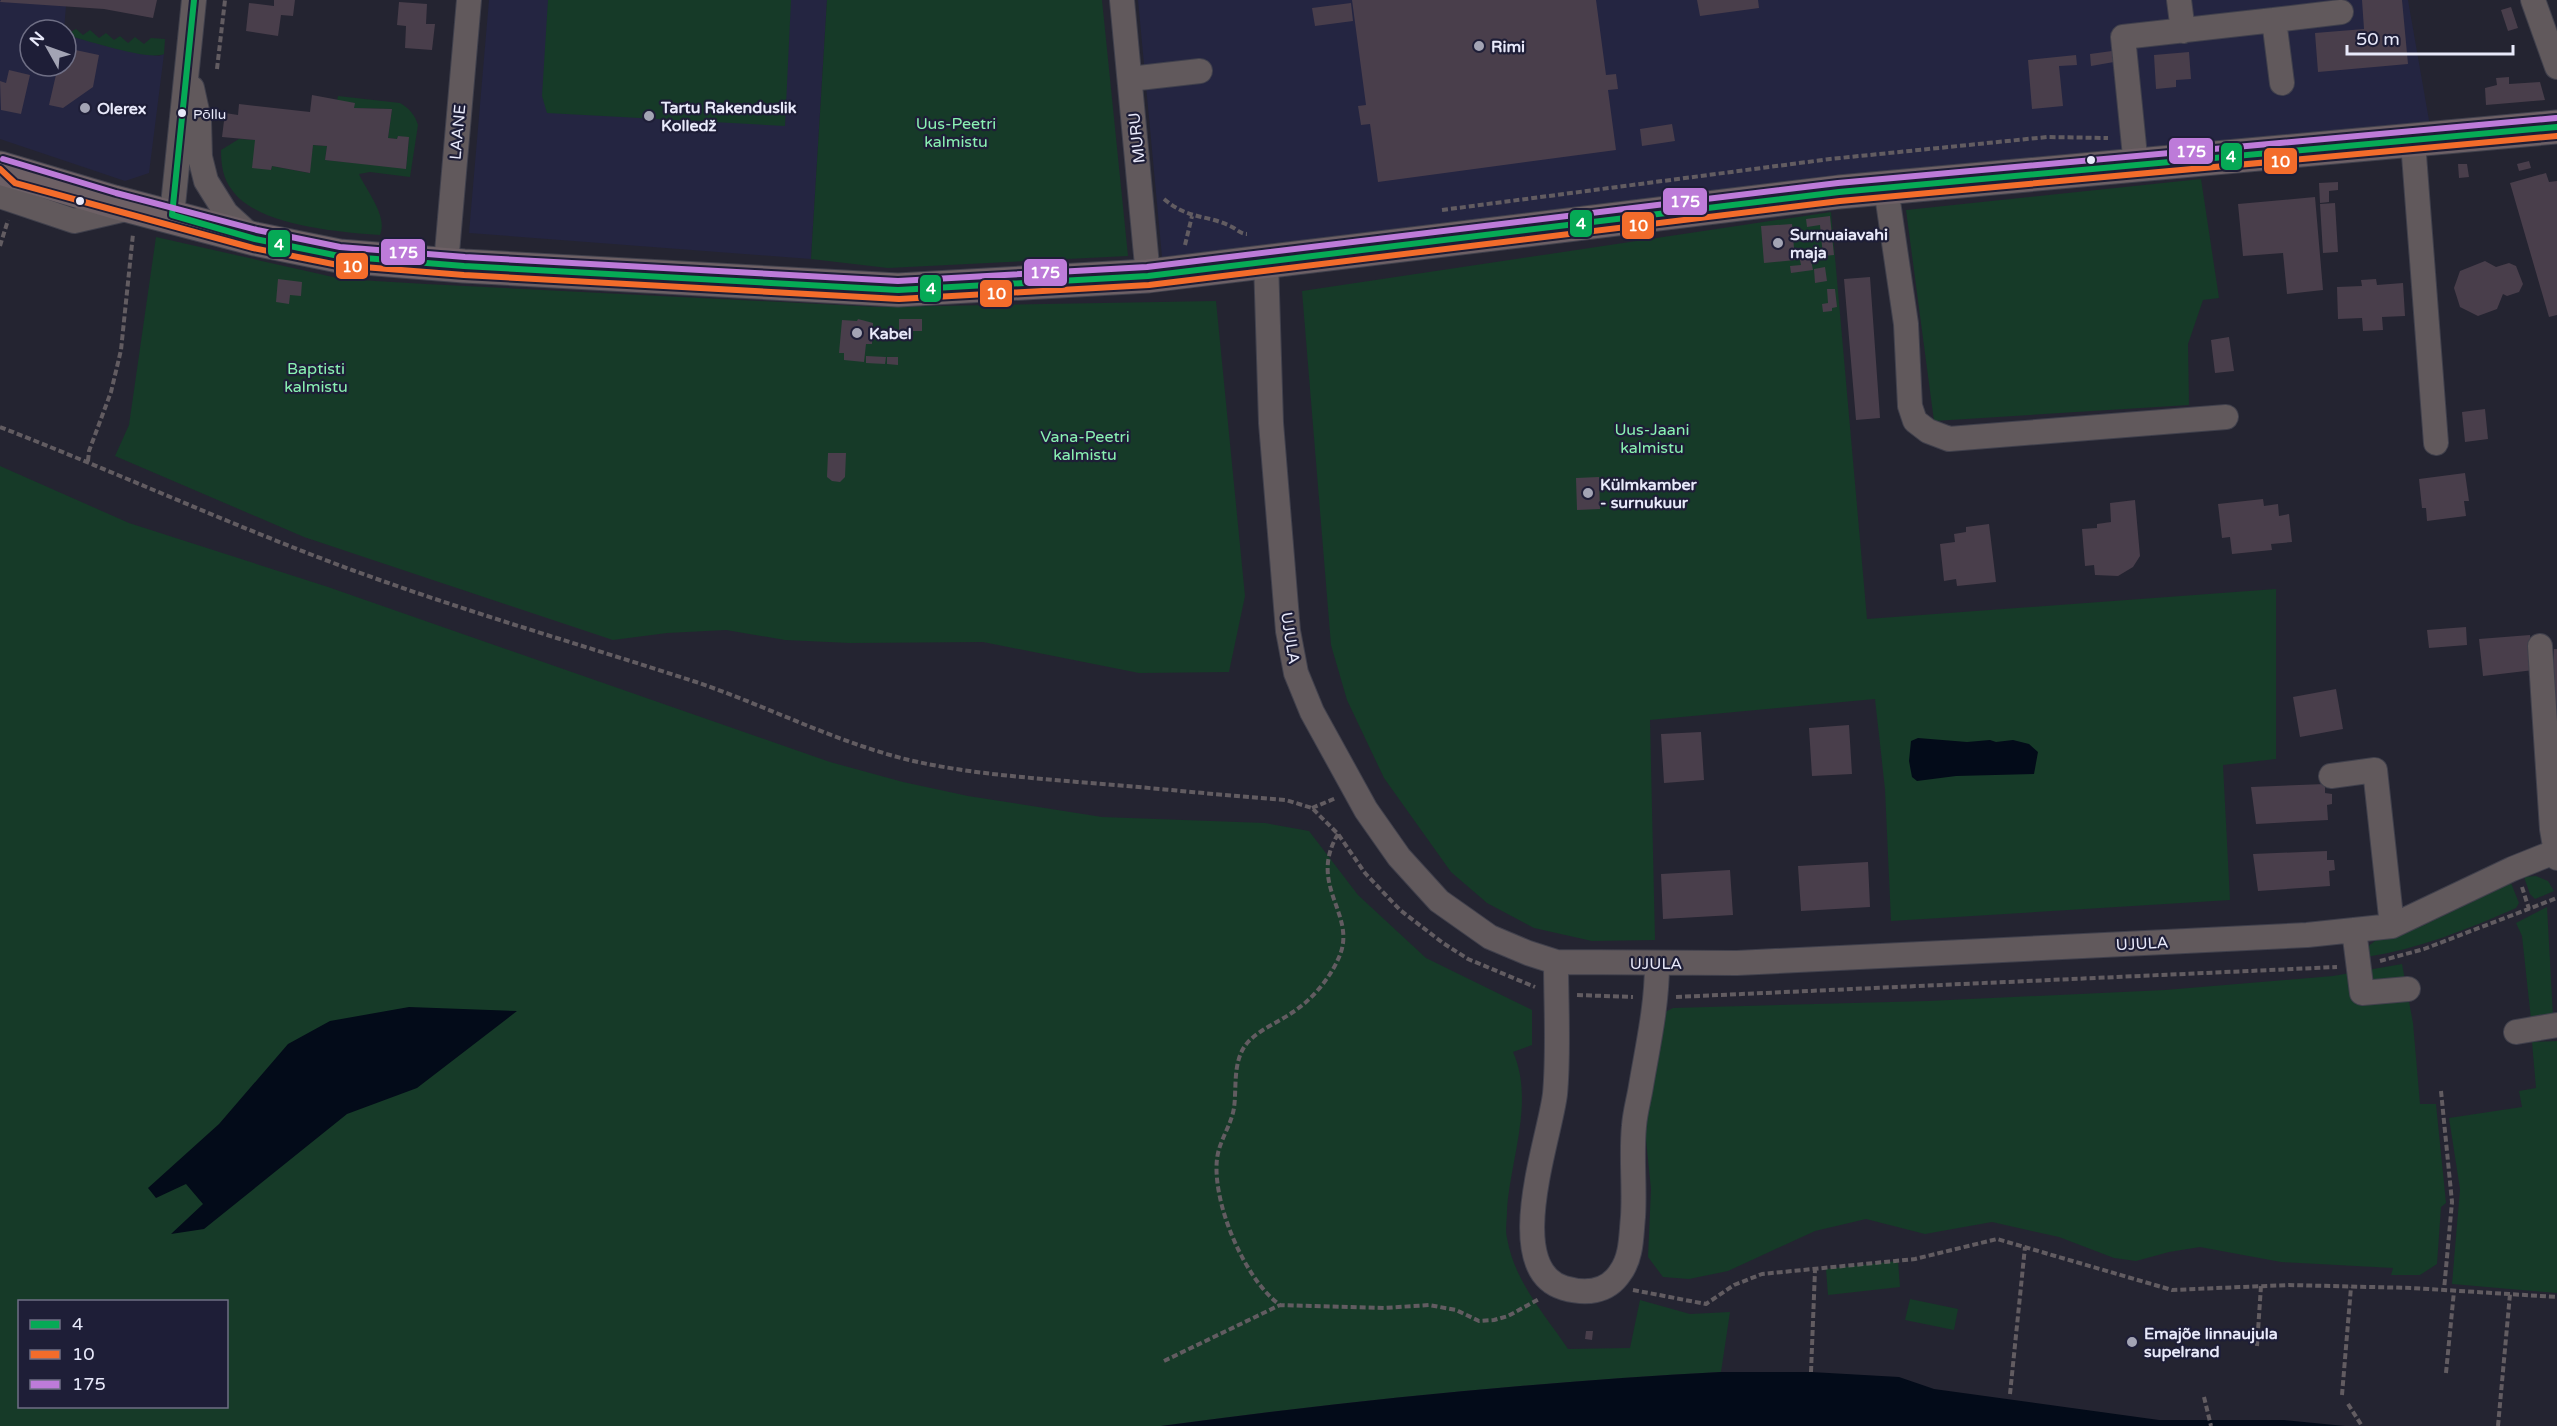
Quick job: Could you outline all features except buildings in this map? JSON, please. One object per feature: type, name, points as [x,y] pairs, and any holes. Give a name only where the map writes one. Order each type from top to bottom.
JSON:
[{"type":"highway","points":[[6,181],[135,218],[171,215],[255,238],[339,256],[898,290],[1148,276],[1886,188],[2413,142],[2557,127]]},
{"type":"street","points":[[171,215],[194,0]]},
{"type":"street","name":"LAANE","points":[[446,264],[469,0]]},
{"type":"street","name":"MURU","points":[[1122,0],[1148,276]]},
{"type":"street","points":[[2179,0],[2183,31]]},
{"type":"street","points":[[2533,0],[2557,67]]},
{"type":"street","points":[[2136,166],[2123,37],[2341,12]]},
{"type":"street","points":[[2274,20],[2282,83]]},
{"type":"street","points":[[188,65],[200,120],[200,157],[206,182],[226,213],[255,238]]},
{"type":"street","points":[[1130,79],[1200,71]]},
{"type":"street","points":[[2413,142],[2436,443]]},
{"type":"street","points":[[1886,188],[1906,324],[1910,406],[1915,421],[1928,431],[1949,439],[2226,417]]},
{"type":"street","name":"UJULA","points":[[1266,261],[1271,423],[1288,632],[1296,673],[1312,712],[1366,810],[1399,857],[1439,901],[1490,937],[1556,962],[1657,964],[1737,963],[2307,935],[2392,926],[2512,869],[2556,854]]},
{"type":"street","points":[[2540,645],[2552,829],[2556,854]]},
{"type":"street","points":[[2331,776],[2374,770],[2392,926]]},
{"type":"street","points":[[2354,930],[2362,993],[2408,989]]},
{"type":"street","points":[[1556,962],[1555,1091],[1551,1125],[1531,1220],[1533,1250],[1538,1264],[1548,1277],[1561,1287],[1595,1292],[1609,1286],[1621,1273],[1630,1254],[1635,1186],[1634,1126],[1657,998],[1657,964]]},
{"type":"street","points":[[2516,1032],[2557,1025]]},
{"type":"path","points":[[217,69],[225,0]]},
{"type":"path","points":[[0,246],[6,181]]},
{"type":"path","points":[[1184,250],[1191,216]]},
{"type":"path","points":[[88,461],[88,451],[111,392],[121,350],[135,218]]},
{"type":"path","points":[[0,427],[88,461],[227,522],[354,570],[471,611],[698,683],[884,753],[946,767],[1023,779],[1286,800],[1312,808],[1338,834],[1365,873],[1400,910],[1443,943],[1468,959],[1494,971],[1556,993],[1596,997],[1657,998],[2358,966],[2424,949],[2557,898]]},
{"type":"path","points":[[1280,1305],[1269,1297],[1255,1278],[1234,1238],[1221,1198],[1217,1160],[1230,1124],[1236,1068],[1247,1042],[1296,1011],[1319,988],[1342,950],[1342,930],[1326,866],[1329,848],[1338,834]]},
{"type":"path","points":[[2519,881],[2529,909]]},
{"type":"path","points":[[2441,1091],[2452,1202],[2444,1290]]},
{"type":"path","points":[[1609,1286],[1706,1304],[1734,1285],[1761,1274],[1915,1259],[1997,1239],[2172,1290],[2261,1286],[2351,1287],[2557,1297]]},
{"type":"path","points":[[2010,1394],[2025,1247]]},
{"type":"path","points":[[1810,1372],[1815,1270]]},
{"type":"path","points":[[2258,1346],[2261,1286]]},
{"type":"path","points":[[1164,1362],[1280,1305],[1384,1308],[1429,1305],[1456,1310],[1479,1321],[1508,1316],[1561,1287]]},
{"type":"path","points":[[2342,1395],[2351,1287]]},
{"type":"path","points":[[2446,1372],[2454,1291]]},
{"type":"path","points":[[2498,1426],[2510,1294]]},
{"type":"path","points":[[2204,1397],[2211,1426]]},
{"type":"path","points":[[2348,1404],[2362,1426]]},
{"type":"shaded area","points":[[0,0],[106,0],[66,6],[65,18],[18,18],[18,78],[78,78],[78,38],[128,51],[159,56],[164,54],[149,173],[125,181],[0,139]]},
{"type":"shaded area","name":"Tartu Rakenduslik Kolledž","points":[[489,0],[827,0],[811,259],[469,233]]},
{"type":"shaded area","points":[[1138,0],[2408,0],[2430,126],[1162,257]]},
{"type":"shaded area","points":[[1918,738],[1967,742],[2013,740],[2029,744],[2038,752],[2034,774],[1956,776],[1917,781],[1912,777],[1909,761],[1911,741]]},
{"type":"shaded area","points":[[409,1007],[517,1011],[417,1088],[347,1114],[204,1229],[171,1234],[203,1204],[186,1184],[156,1198],[148,1188],[219,1124],[288,1044],[330,1021]]},
{"type":"shaded area","points":[[1721,1372],[1811,1372],[1899,1377],[1934,1389],[2159,1420],[2284,1420],[2345,1426],[1161,1426],[1440,1393]]},
{"type":"green space","points":[[548,0],[791,0],[785,126],[547,113],[542,96]]},
{"type":"green space","name":"Uus-Peetri kalmistu","points":[[827,0],[1102,0],[1128,256],[888,268],[811,259]]},
{"type":"green space","points":[[90,30],[99,38],[106,33],[114,40],[120,36],[128,43],[135,37],[144,44],[151,38],[165,39],[164,54],[156,55],[145,55],[78,38],[78,31],[83,35]]},
{"type":"green space","points":[[338,96],[400,103],[411,112],[418,125],[410,177],[370,172],[359,174],[379,212],[382,228],[380,235],[300,225],[260,212],[244,202],[232,190],[225,176],[221,150],[239,139],[255,140],[271,170],[272,166],[309,173],[313,145],[327,146],[325,160],[406,168],[409,138],[398,136],[397,139],[388,138],[392,109],[354,108],[354,103],[337,101]]},
{"type":"green space","points":[[2201,179],[2219,298],[2203,300],[2188,344],[2189,405],[1934,421],[1906,210]]},
{"type":"green space","name":"Uus-Jaani kalmistu","points":[[1831,212],[1867,619],[2276,589],[2276,759],[2223,765],[2230,900],[1891,921],[1885,789],[1875,699],[1650,720],[1655,940],[1592,941],[1534,928],[1487,903],[1451,872],[1384,778],[1347,700],[1331,645],[1302,291]]},
{"type":"green space","name":"Vana-Peetri kalmistu","points":[[156,237],[342,279],[879,307],[1216,301],[1245,596],[1229,672],[1139,673],[983,642],[850,643],[785,640],[726,630],[667,633],[613,640],[304,537],[115,456],[129,425]]},
{"type":"green space","points":[[0,466],[129,523],[328,587],[830,762],[903,782],[968,796],[1102,817],[1265,823],[1309,831],[1358,895],[1426,958],[1532,1010],[1532,1045],[1513,1052],[1522,1090],[1522,1110],[1509,1192],[1506,1235],[1523,1283],[1568,1349],[1630,1348],[1640,1300],[1690,1314],[1730,1312],[1721,1372],[1440,1393],[1161,1426],[0,1426]]},
{"type":"green space","points":[[2536,876],[2548,881],[2554,891],[2535,899],[2530,894],[2524,877]]},
{"type":"green space","points":[[2511,883],[2519,903],[2516,908],[2424,944],[2366,957],[2366,948],[2375,941],[2420,927]]},
{"type":"green space","points":[[2547,907],[2553,1016],[2531,1019],[2522,936],[2516,923]]},
{"type":"green space","points":[[2402,964],[2413,1023],[2420,1104],[2436,1104],[2446,1203],[2441,1207],[2437,1264],[2420,1275],[2391,1275],[2393,1268],[2281,1262],[2200,1247],[2136,1261],[2114,1258],[2059,1237],[1992,1222],[1925,1234],[1866,1219],[1815,1231],[1728,1271],[1689,1279],[1663,1277],[1648,1257],[1651,1189],[1644,1120],[1659,1015],[1673,1008],[1928,1001],[2165,990],[2333,976]]},
{"type":"green space","points":[[2557,1041],[2557,1293],[2452,1284],[2460,1189],[2449,1118],[2522,1107],[2519,1091],[2536,1088],[2532,1042]]},
{"type":"green space","points":[[1898,1261],[1900,1287],[1828,1295],[1826,1269]]},
{"type":"green space","points":[[1910,1299],[1958,1309],[1954,1330],[1905,1320]]},
{"type":"transit line","name":"4","points":[[194,0],[172,215],[255,239],[339,256],[464,266],[898,290],[1148,276],[1839,192],[2557,127]]},
{"type":"transit line","name":"175","points":[[3,159],[116,193],[257,230],[340,247],[465,257],[898,281],[1147,267],[1838,183],[2556,118]]},
{"type":"transit line","name":"10","points":[[0,169],[15,183],[253,248],[338,265],[464,275],[899,299],[1149,285],[1840,201],[2557,136]]},
{"type":"place","name":"Rimi","points":[[1479,46]]},
{"type":"place","name":"Olerex","points":[[85,108]]},
{"type":"place","name":"Põllu","points":[[182,113]]},
{"type":"place","name":"Tartu Rakenduslik Kolledž","points":[[649,116]]},
{"type":"place","name":"Surnuaiavahi maja","points":[[1778,243]]},
{"type":"place","name":"Kabel","points":[[857,333]]},
{"type":"place","name":"Külmkamber - surnukuur","points":[[1588,493]]},
{"type":"place","name":"Emajõe linnaujula supelrand","points":[[2132,1342]]},
{"type":"park label","name":"Baptisti kalmistu","points":[[316,377]]}]
